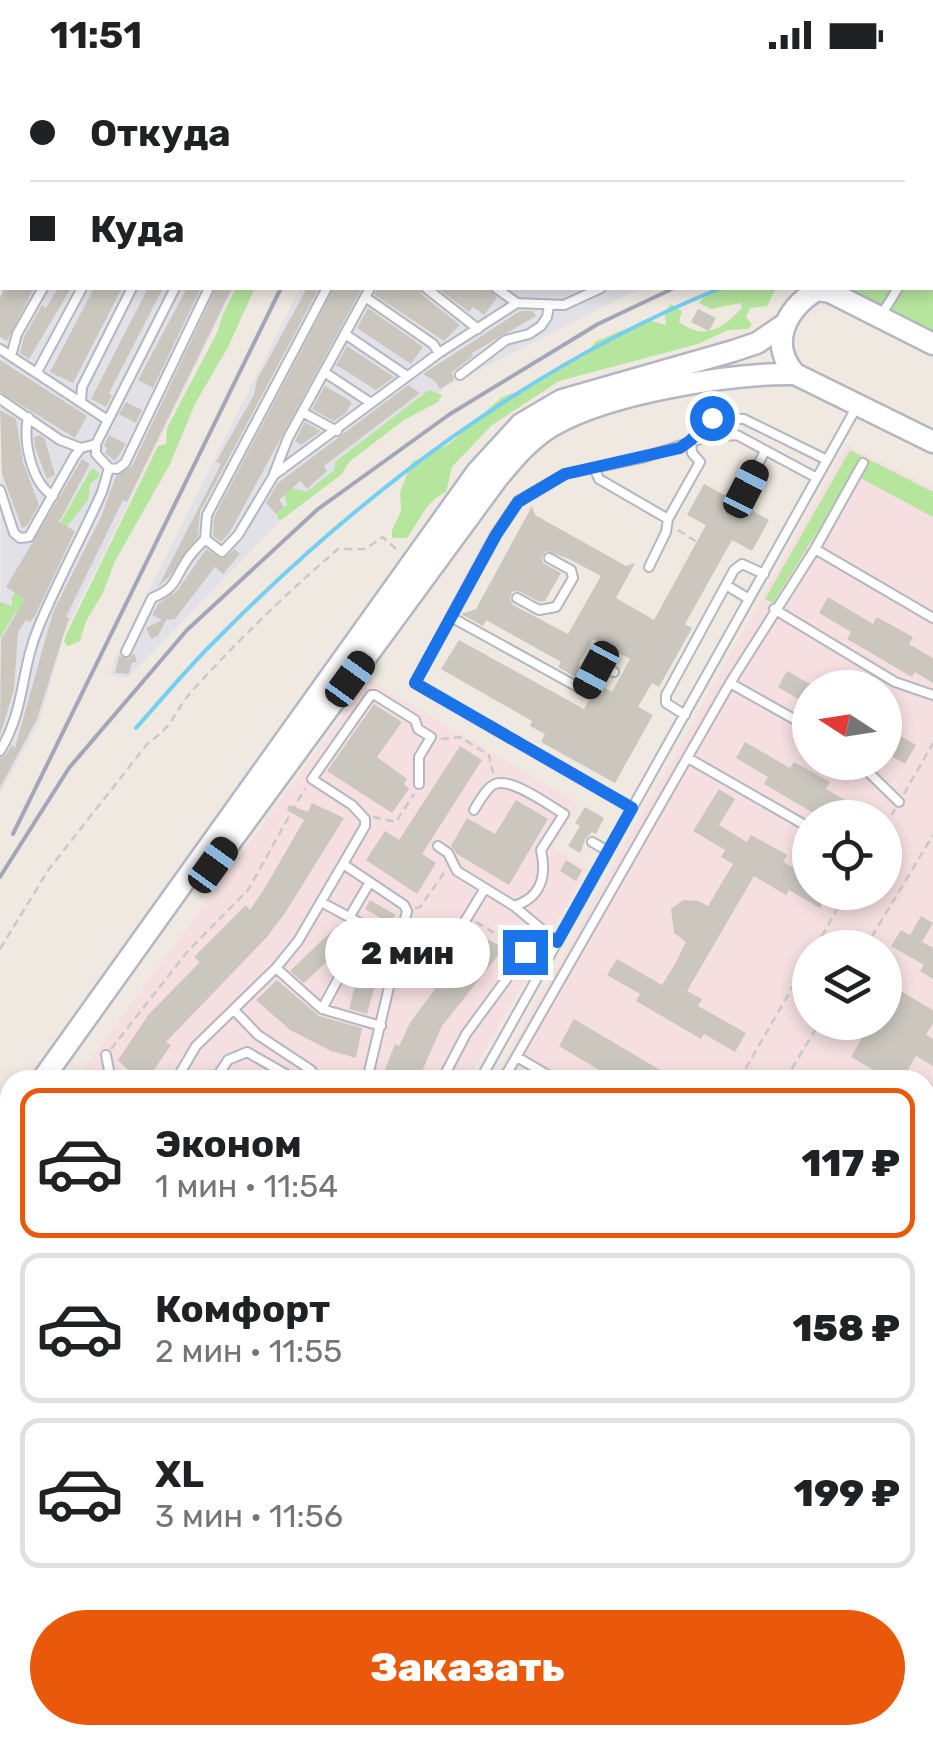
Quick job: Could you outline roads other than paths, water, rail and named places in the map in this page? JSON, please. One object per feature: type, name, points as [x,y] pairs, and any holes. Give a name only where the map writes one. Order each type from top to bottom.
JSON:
[{"type":"street","points":[[795,374],[781,351],[780,338],[800,303],[815,290]]},
{"type":"street","points":[[821,290],[933,344]]},
{"type":"street","points":[[50,1070],[500,445],[521,424],[562,400],[757,343],[785,324]]},
{"type":"street","points":[[58,1070],[64,1051],[361,688],[496,480],[532,440],[554,424],[609,404],[691,384],[763,373],[795,374],[933,442]]},
{"type":"lane","points":[[10,356],[41,290]]},
{"type":"lane","points":[[37,372],[81,290]]},
{"type":"lane","points":[[81,400],[82,387],[131,290]]},
{"type":"lane","points":[[174,290],[96,444],[96,454],[108,468],[125,463],[208,290]]},
{"type":"lane","points":[[126,652],[152,598],[168,591],[180,578],[184,563],[204,539],[207,515],[326,290]]},
{"type":"lane","points":[[429,290],[478,328]]},
{"type":"lane","points":[[499,290],[518,303],[548,306],[564,305],[596,290]]},
{"type":"lane","points":[[570,290],[576,299]]},
{"type":"lane","points":[[880,317],[897,290]]},
{"type":"lane","points":[[204,539],[222,552],[238,535],[274,475],[302,412],[368,292],[440,353]]},
{"type":"lane","points":[[274,475],[407,376],[518,303]]},
{"type":"lane","points":[[460,375],[506,340],[541,326],[548,306]]},
{"type":"lane","points":[[345,334],[407,376]]},
{"type":"lane","points":[[0,349],[106,419]]},
{"type":"lane","points":[[324,372],[371,403]]},
{"type":"lane","points":[[0,399],[60,440],[81,448],[96,444]]},
{"type":"lane","points":[[486,1070],[858,404]]},
{"type":"lane","points":[[302,412],[337,431]]},
{"type":"lane","points":[[28,417],[25,430],[35,475],[44,490],[54,496]]},
{"type":"lane","points":[[632,808],[415,683],[496,535],[518,502],[565,474],[680,448],[712,418],[744,419],[827,460]]},
{"type":"lane","points":[[691,440],[737,436],[817,478]]},
{"type":"lane","points":[[649,566],[700,462],[692,454],[691,440]]},
{"type":"lane","points":[[0,490],[14,533],[20,538],[29,536],[81,448]]},
{"type":"lane","points":[[746,489],[765,451]]},
{"type":"lane","points":[[509,1070],[730,683],[815,549],[863,463]]},
{"type":"lane","points":[[0,751],[22,704],[26,666],[38,627],[102,492],[108,468]]},
{"type":"lane","points":[[594,468],[599,479],[668,522]]},
{"type":"lane","points":[[815,549],[933,618]]},
{"type":"lane","points":[[516,598],[534,611],[556,607],[573,578],[571,570],[549,558]]},
{"type":"lane","points":[[685,715],[666,703],[666,695],[734,570],[742,564],[764,574]]},
{"type":"lane","points":[[726,585],[749,599]]},
{"type":"lane","points":[[774,609],[895,682],[933,694]]},
{"type":"lane","points":[[451,617],[585,691],[600,668],[614,672]]},
{"type":"lane","points":[[512,650],[519,638]]},
{"type":"lane","points":[[730,683],[792,718]]},
{"type":"lane","points":[[182,1070],[196,1046],[276,968],[323,903],[365,826],[365,819],[352,805],[312,778],[361,688],[415,720],[418,729],[432,737],[419,757],[419,784]]},
{"type":"lane","points":[[688,758],[792,818]]},
{"type":"lane","points":[[876,780],[897,800]]},
{"type":"lane","points":[[474,810],[495,784],[520,788],[564,814],[541,850],[545,866],[542,886],[528,902],[514,906]]},
{"type":"lane","points":[[592,842],[608,851]]},
{"type":"lane","points":[[438,846],[448,853],[452,864],[484,890],[514,906],[557,942]]},
{"type":"lane","points":[[344,864],[404,904],[407,911],[370,1070]]},
{"type":"lane","points":[[350,916],[370,882]]},
{"type":"lane","points":[[323,903],[423,958],[434,957],[484,890]]},
{"type":"lane","points":[[447,1070],[466,1034],[541,932]]},
{"type":"lane","points":[[276,968],[322,1009],[381,1026]]},
{"type":"lane","points":[[322,1009],[342,970]]},
{"type":"lane","points":[[234,1010],[258,1034],[310,1070]]},
{"type":"lane","points":[[221,1070],[228,1060],[247,1052],[278,1070]]},
{"type":"lane","points":[[106,1055],[108,1070]]},
{"type":"lane","points":[[516,1056],[539,1070]]},
{"type":"waterway","points":[[136,728],[273,584],[330,533],[452,437],[583,354],[716,290]]},
{"type":"railway","points":[[13,834],[280,290]]},
{"type":"railway","points":[[0,877],[69,768],[187,630],[318,509],[450,414],[598,324],[670,290]]}]
